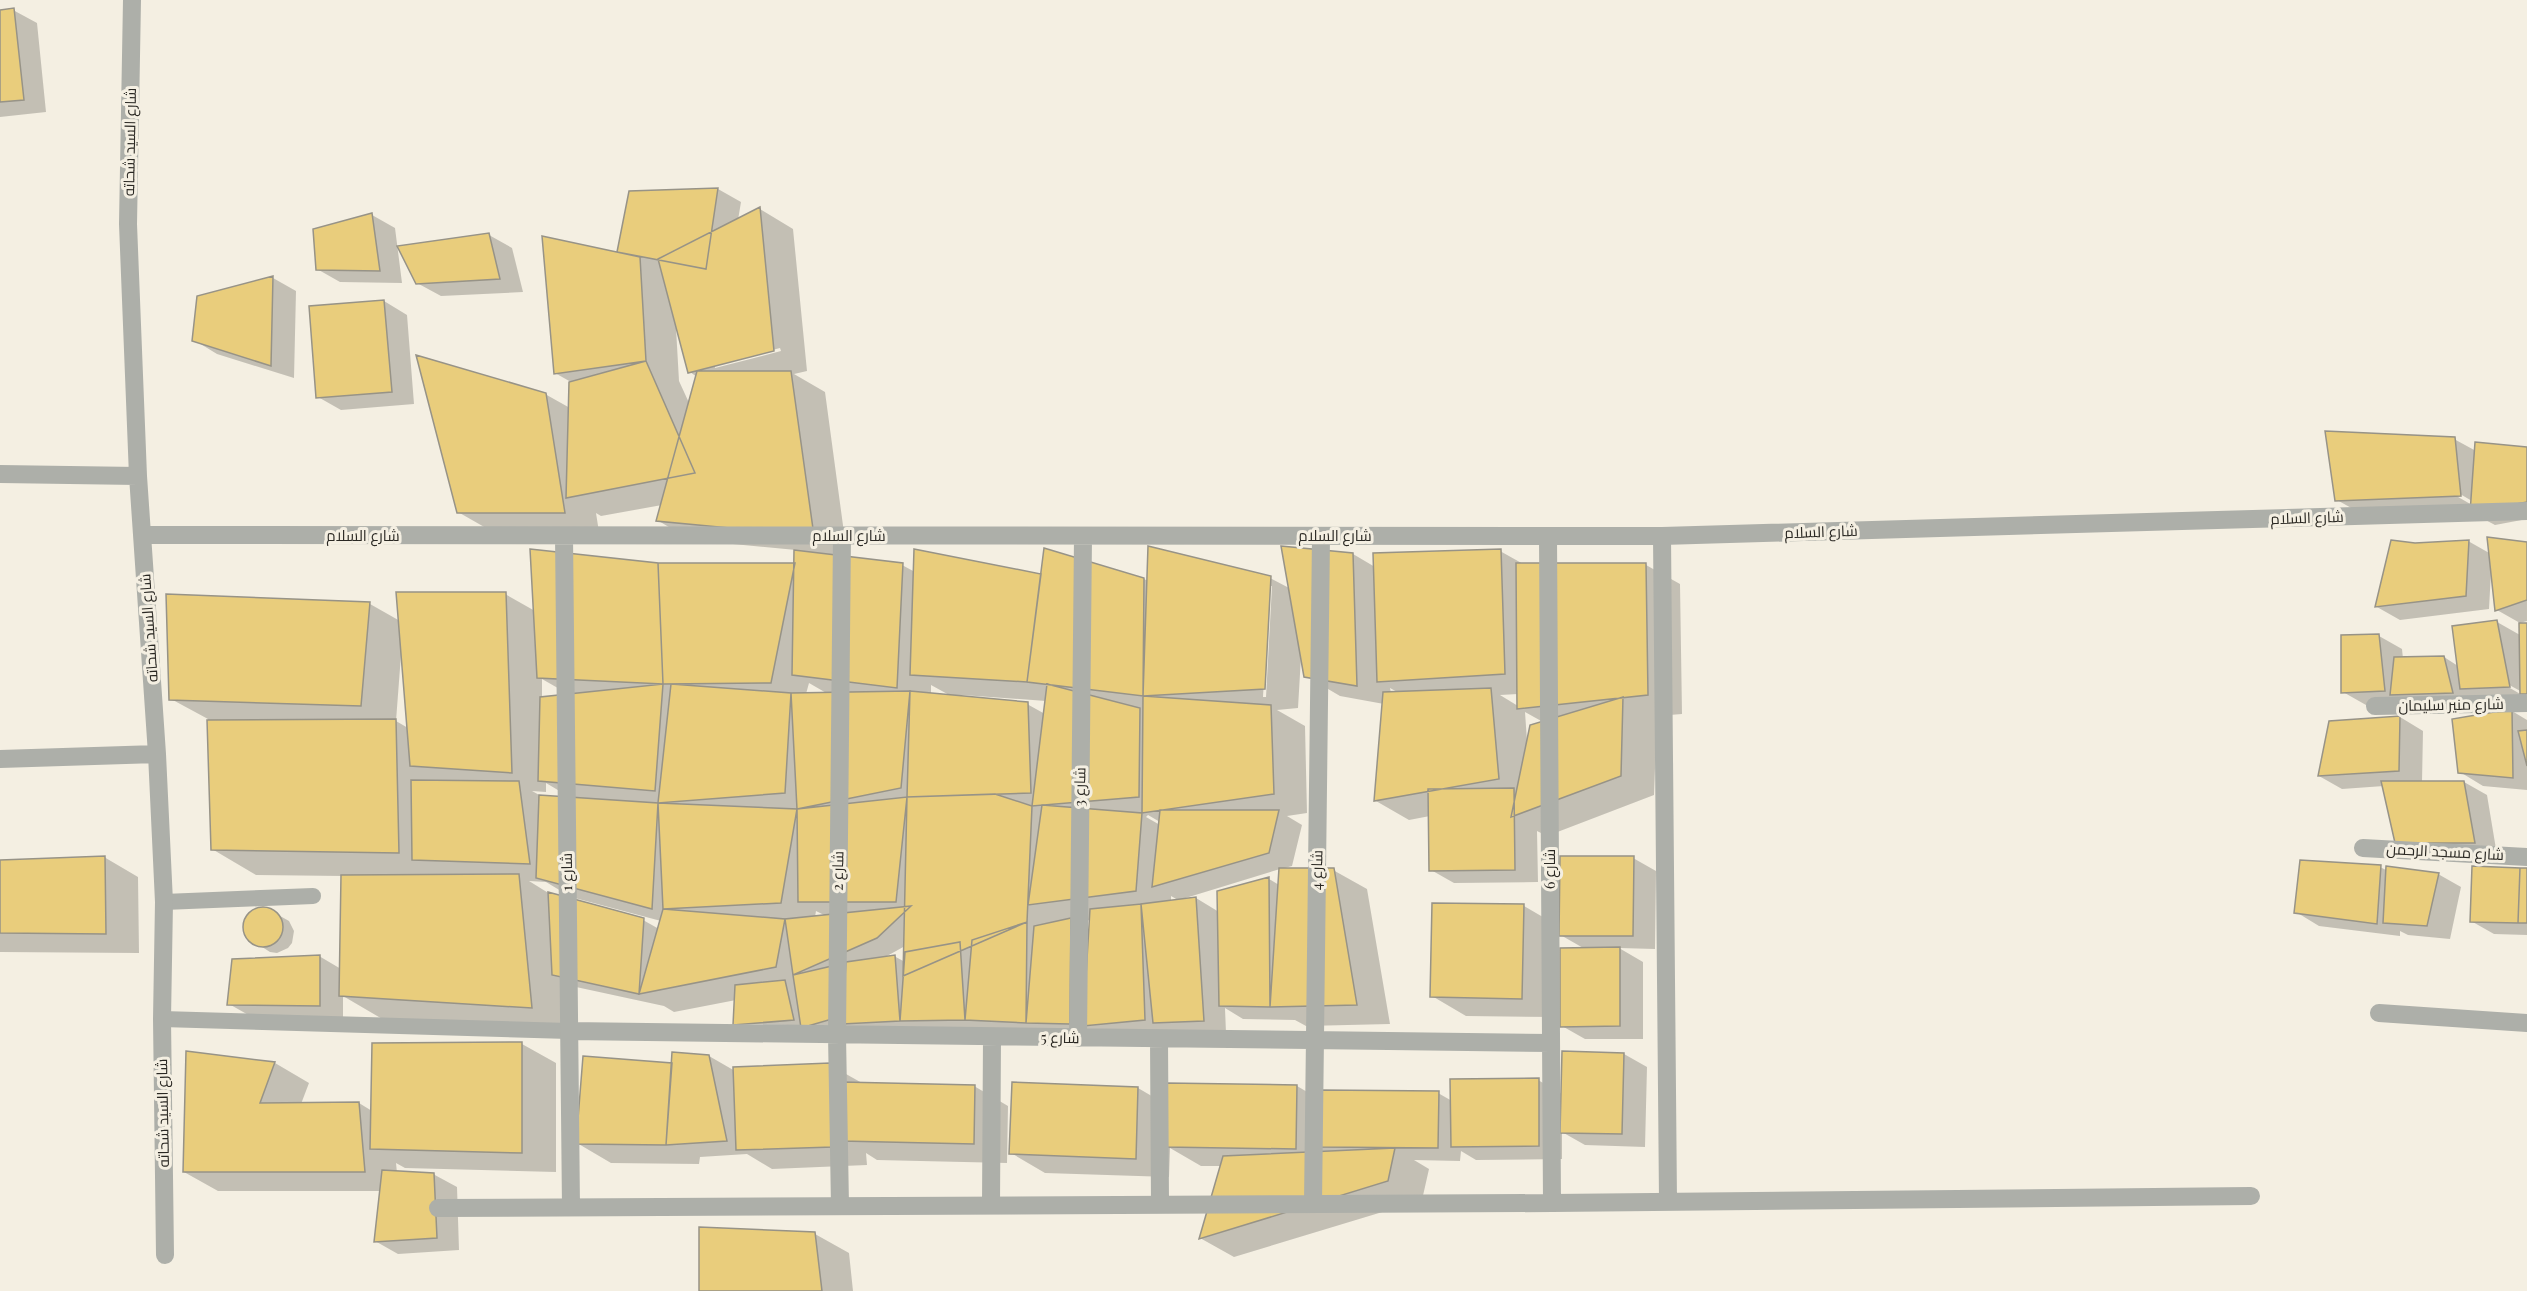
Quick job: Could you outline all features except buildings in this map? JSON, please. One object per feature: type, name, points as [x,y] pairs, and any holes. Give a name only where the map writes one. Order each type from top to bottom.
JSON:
[{"type":"street","name":"شارع السيد شحاته","points":[[132,0],[128,224],[138,476],[157,754],[164,902],[162,1019],[165,1255]]},
{"type":"street","points":[[0,474],[138,476]]},
{"type":"street","name":"شارع السلام","points":[[143,535],[1662,536],[2527,511]]},
{"type":"street","name":"شارع 1","points":[[564,536],[571,1207]]},
{"type":"street","name":"شارع 2","points":[[840,1206],[837,1035],[842,536]]},
{"type":"street","name":"شارع 6","points":[[1548,536],[1552,1203]]},
{"type":"street","points":[[1662,536],[1668,1202]]},
{"type":"street","name":"شارع 3","points":[[1077,1038],[1083,537]]},
{"type":"street","name":"شارع 4","points":[[1313,1203],[1321,537]]},
{"type":"street","name":"شارع منير سليمان","points":[[2375,706],[2527,703]]},
{"type":"street","points":[[0,759],[157,754]]},
{"type":"street","name":"شارع مسجد الرحمن","points":[[2363,848],[2527,857]]},
{"type":"street","points":[[2379,1013],[2527,1023]]},
{"type":"street","name":"شارع 5","points":[[569,1031],[1551,1043]]},
{"type":"street","points":[[991,1205],[992,1036]]},
{"type":"street","points":[[1158,1039],[1160,1204]]},
{"type":"street","points":[[438,1208],[1552,1203],[2250,1196]]},
{"type":"lane","points":[[164,902],[313,897]]},
{"type":"lane","points":[[162,1019],[569,1031]]}]
